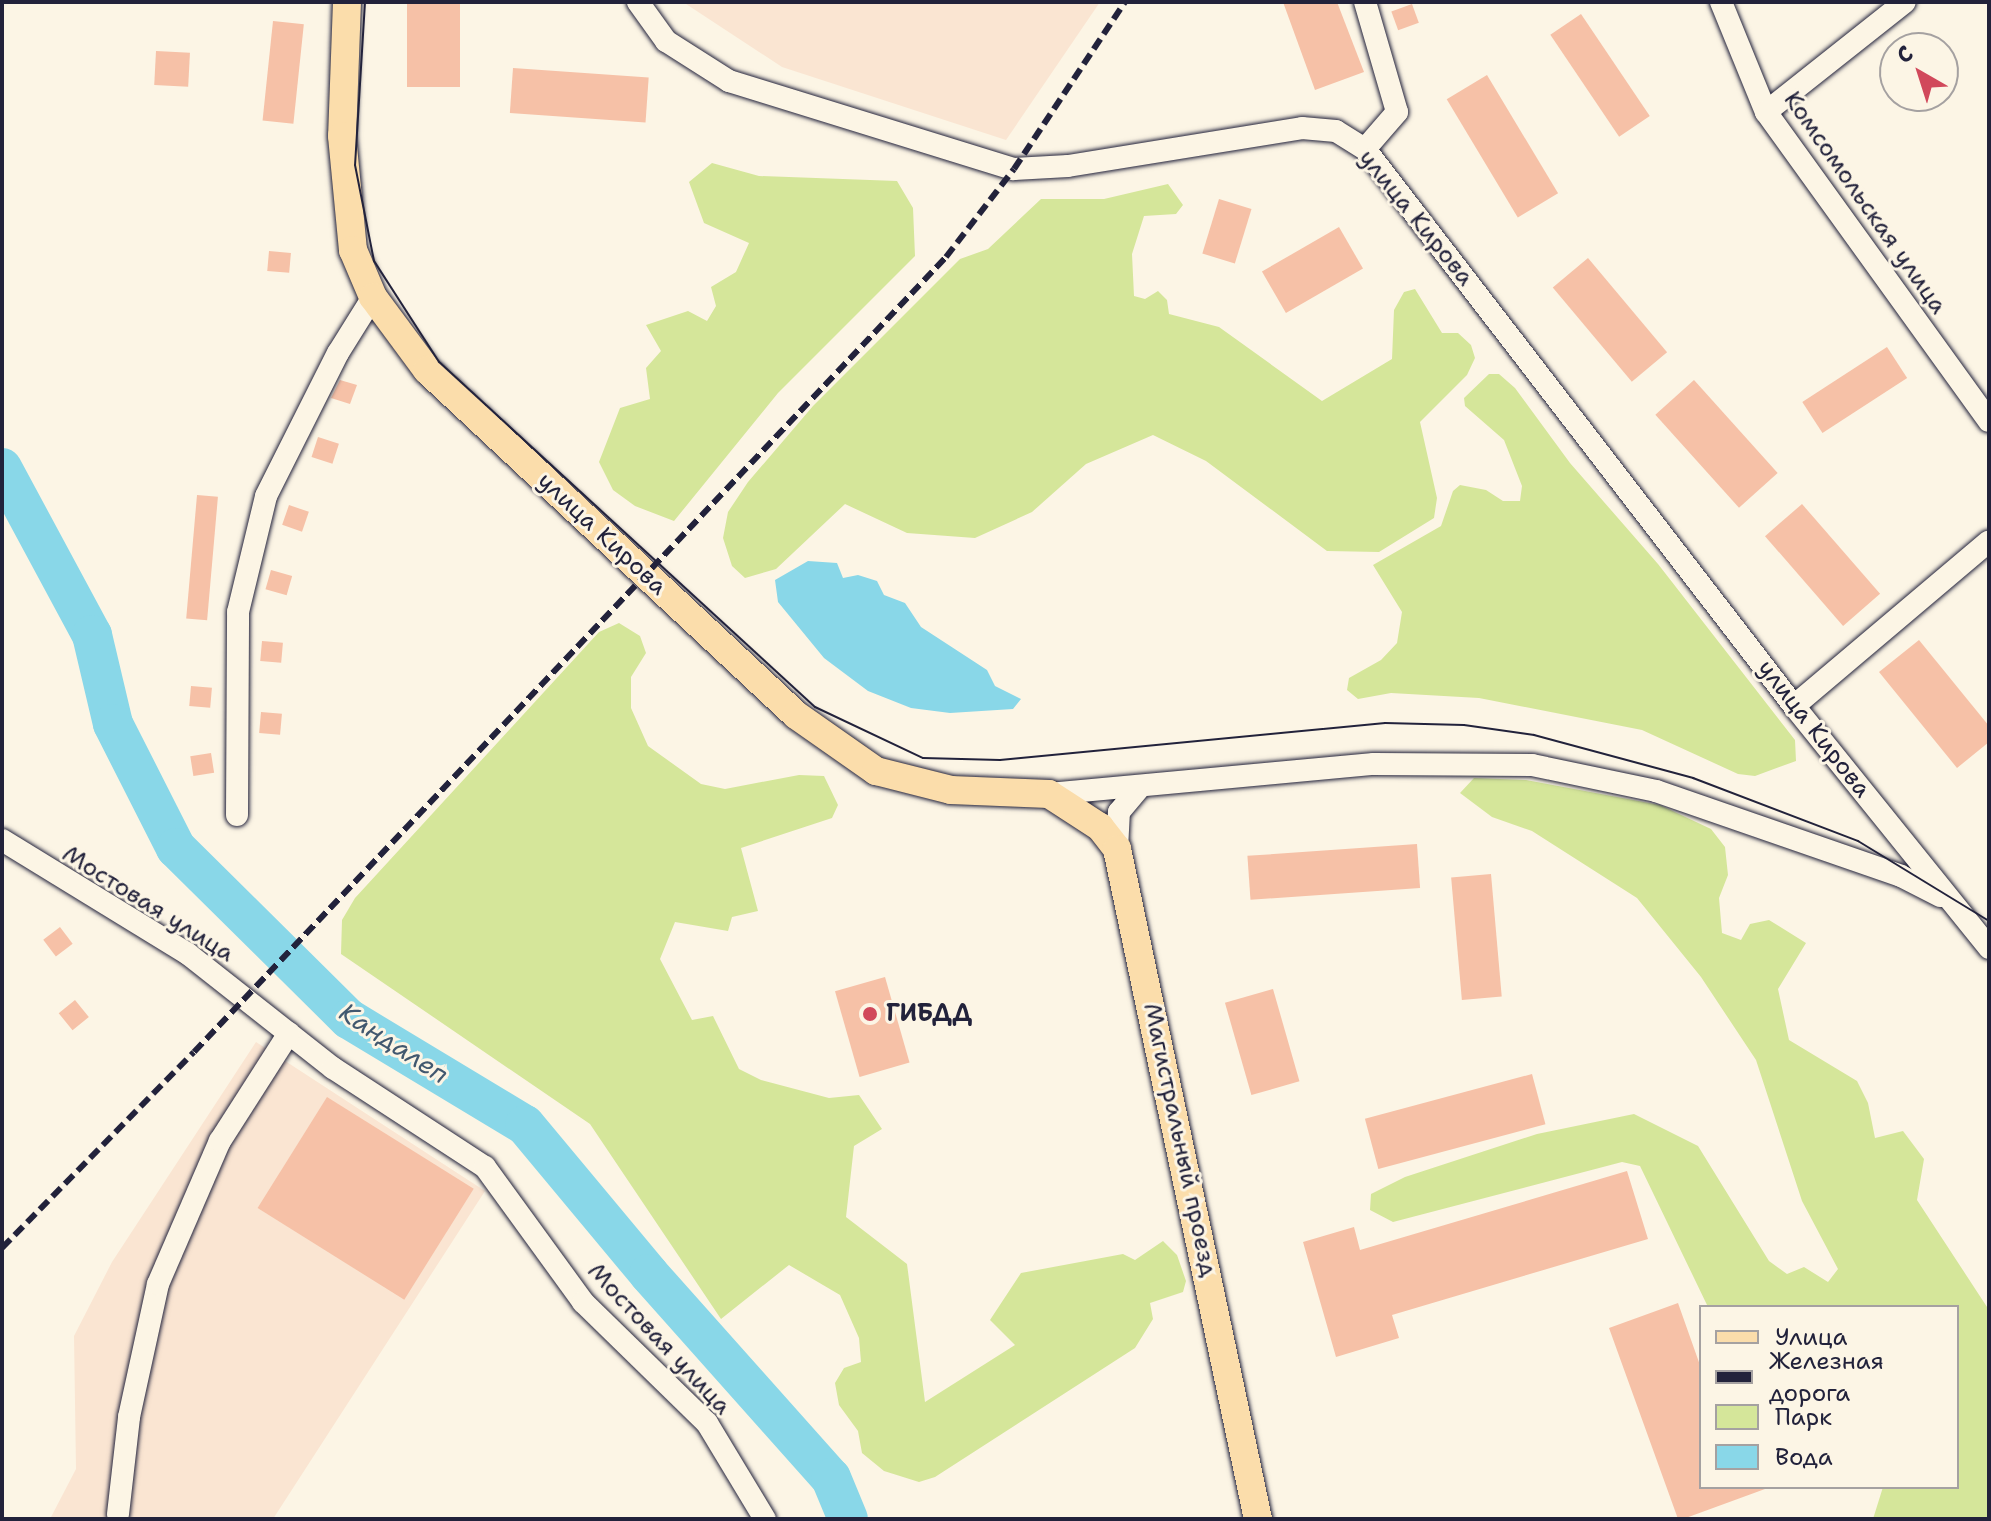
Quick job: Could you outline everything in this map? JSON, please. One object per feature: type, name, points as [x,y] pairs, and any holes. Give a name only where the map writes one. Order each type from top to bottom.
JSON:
[{"type":"main road","name":"улица Кирова","points":[[347,2],[345,199],[353,250],[373,297],[427,370],[796,715],[876,771],[951,790],[1049,794]]},
{"type":"main road","points":[[1049,794],[1100,827],[1117,849]]},
{"type":"main road","name":"Магистральный проезд","points":[[1117,849],[1258,1519]]},
{"type":"street","name":"улица Кирова","points":[[638,2],[666,41],[729,81],[1014,169],[1068,166],[1302,128],[1336,131],[1365,149],[1794,706],[1989,948]]},
{"type":"street","points":[[1365,2],[1397,112],[1365,149]]},
{"type":"street","name":"Комсомольская улица","points":[[1721,2],[1766,112],[1989,421]]},
{"type":"street","points":[[1766,112],[1905,2]]},
{"type":"street","points":[[237,815],[238,612],[266,496],[373,297]]},
{"type":"street","points":[[1794,706],[1989,541]]},
{"type":"street","name":"улица Кирова","points":[[1049,794],[1374,764],[1532,765],[1656,791],[1901,876],[1949,900]]},
{"type":"street","points":[[1117,849],[1119,812],[1141,786]]},
{"type":"street","name":"Мостовая улица","points":[[2,840],[188,954],[289,1033],[485,1167],[583,1302],[707,1423],[765,1519]]},
{"type":"street","points":[[118,1514],[129,1417],[158,1284],[220,1141],[289,1033]]},
{"type":"shaded area","points":[[683,2],[1100,2],[1006,140],[782,67]]},
{"type":"shaded area","points":[[256,1042],[485,1191],[273,1519],[50,1519],[76,1469],[74,1336],[112,1262]]},
{"type":"green space","points":[[712,163],[759,176],[897,181],[913,208],[915,256],[778,393],[674,521],[635,506],[613,490],[599,462],[620,408],[650,399],[646,368],[661,351],[646,325],[688,311],[707,321],[716,306],[711,287],[736,272],[749,243],[704,223],[689,182]]},
{"type":"green space","points":[[1168,184],[1183,205],[1176,214],[1144,216],[1132,254],[1134,296],[1145,299],[1158,291],[1167,300],[1169,314],[1219,327],[1322,401],[1392,359],[1394,310],[1404,292],[1415,289],[1442,333],[1458,333],[1471,345],[1475,358],[1467,375],[1420,422],[1437,498],[1434,518],[1379,552],[1327,551],[1206,461],[1153,435],[1086,464],[1032,512],[975,538],[907,533],[845,504],[776,569],[745,578],[732,566],[723,538],[728,512],[748,482],[813,406],[960,259],[988,249],[1041,199],[1104,199]]},
{"type":"green space","points":[[1489,374],[1499,374],[1515,388],[1570,463],[1658,564],[1795,740],[1796,761],[1755,776],[1738,774],[1642,730],[1479,698],[1391,693],[1358,699],[1347,690],[1349,678],[1381,660],[1397,643],[1402,612],[1373,565],[1441,526],[1453,491],[1460,485],[1486,490],[1503,501],[1520,501],[1522,486],[1504,440],[1465,406],[1464,398]]},
{"type":"green space","points":[[619,623],[640,636],[646,653],[631,677],[631,708],[648,746],[701,784],[725,789],[799,775],[824,776],[838,805],[832,818],[741,848],[758,911],[732,917],[728,931],[675,922],[660,959],[692,1020],[713,1016],[739,1069],[761,1080],[829,1098],[859,1095],[882,1129],[854,1146],[846,1217],[907,1264],[925,1402],[1015,1345],[990,1320],[1021,1273],[1123,1254],[1135,1260],[1163,1241],[1177,1255],[1186,1281],[1183,1292],[1150,1303],[1153,1319],[1135,1348],[935,1477],[919,1482],[884,1471],[862,1453],[858,1431],[839,1405],[835,1383],[844,1368],[861,1362],[859,1338],[840,1295],[789,1265],[721,1319],[590,1124],[341,954],[342,920],[355,898],[599,632]]},
{"type":"green space","points":[[1474,778],[1526,780],[1660,805],[1711,829],[1725,847],[1728,875],[1719,898],[1722,933],[1741,940],[1750,924],[1769,920],[1806,943],[1778,989],[1789,1040],[1857,1081],[1868,1103],[1875,1138],[1903,1131],[1924,1159],[1917,1200],[1989,1310],[1989,1519],[1873,1519],[1882,1489],[1959,1489],[1959,1305],[1707,1305],[1640,1166],[1622,1162],[1393,1222],[1370,1210],[1371,1194],[1405,1177],[1537,1134],[1634,1114],[1698,1146],[1769,1261],[1787,1274],[1804,1267],[1828,1282],[1838,1269],[1802,1201],[1756,1060],[1701,977],[1637,898],[1532,831],[1492,817],[1460,793]]},
{"type":"water","points":[[808,561],[837,563],[843,578],[858,575],[877,581],[884,595],[905,603],[921,627],[987,670],[995,686],[1021,699],[1013,709],[950,713],[911,708],[868,691],[824,658],[778,602],[775,580]]},
{"type":"building","points":[[407,2],[460,2],[460,87],[407,87]]},
{"type":"building","points":[[1283,2],[1337,2],[1364,72],[1315,90]]},
{"type":"building","points":[[1412,4],[1419,23],[1398,30],[1391,12]]},
{"type":"building","points":[[1581,14],[1650,116],[1619,137],[1550,35]]},
{"type":"building","points":[[273,21],[304,24],[293,124],[263,120]]},
{"type":"building","points":[[156,51],[190,53],[188,87],[154,85]]},
{"type":"building","points":[[513,68],[649,77],[646,122],[510,113]]},
{"type":"building","points":[[1487,75],[1558,193],[1518,217],[1447,99]]},
{"type":"building","points":[[1219,199],[1252,209],[1235,263],[1202,254]]},
{"type":"building","points":[[1339,227],[1363,269],[1286,313],[1262,272]]},
{"type":"building","points":[[269,251],[291,253],[289,273],[267,271]]},
{"type":"building","points":[[1588,258],[1667,352],[1632,382],[1553,288]]},
{"type":"building","points":[[1887,347],[1907,378],[1822,433],[1802,402]]},
{"type":"building","points":[[340,380],[357,385],[350,404],[331,398]]},
{"type":"building","points":[[1694,380],[1778,473],[1739,508],[1655,415]]},
{"type":"building","points":[[318,437],[339,444],[332,464],[312,457]]},
{"type":"building","points":[[197,495],[218,497],[207,620],[186,619]]},
{"type":"building","points":[[1802,504],[1880,594],[1843,626],[1765,536]]},
{"type":"building","points":[[289,505],[309,512],[302,532],[282,525]]},
{"type":"building","points":[[271,570],[292,576],[287,595],[265,589]]},
{"type":"building","points":[[1919,640],[1989,726],[1989,742],[1957,768],[1879,672]]},
{"type":"building","points":[[262,641],[283,643],[281,663],[260,661]]},
{"type":"building","points":[[191,686],[212,688],[210,708],[189,706]]},
{"type":"building","points":[[261,712],[282,714],[280,735],[259,733]]},
{"type":"building","points":[[211,753],[214,773],[193,776],[190,756]]},
{"type":"building","points":[[1417,844],[1420,888],[1250,900],[1247,856]]},
{"type":"building","points":[[1491,874],[1502,997],[1462,1000],[1451,877]]},
{"type":"building","points":[[60,927],[73,944],[56,956],[43,940]]},
{"type":"building","points":[[885,977],[910,1063],[860,1077],[835,991]]},
{"type":"building","points":[[1273,989],[1299,1081],[1251,1095],[1225,1003]]},
{"type":"building","points":[[75,1000],[89,1017],[73,1030],[59,1013]]},
{"type":"building","points":[[1532,1074],[1545,1124],[1378,1169],[1365,1119]]},
{"type":"building","points":[[327,1097],[474,1189],[404,1300],[258,1208]]},
{"type":"building","points":[[1627,1171],[1648,1239],[1392,1315],[1399,1338],[1336,1357],[1303,1242],[1354,1227],[1360,1250]]},
{"type":"building","points":[[1678,1303],[1699,1362],[1699,1489],[1765,1489],[1678,1519],[1609,1328]]},
{"type":"waterway","name":"Кандалеп","points":[[2,468],[92,635],[113,724],[176,848],[349,1019],[525,1125],[649,1274],[831,1478],[848,1519]]},
{"type":"tram line","points":[[365,2],[355,165],[374,261],[439,362],[815,707],[923,758],[1000,760],[1385,723],[1464,725],[1534,735],[1693,778],[1858,841],[1989,921]]},
{"type":"railway","points":[[2,1248],[194,1052],[946,257],[1014,169],[1125,2]]},
{"type":"place","name":"ГИБДД","points":[[870,1014]]}]
